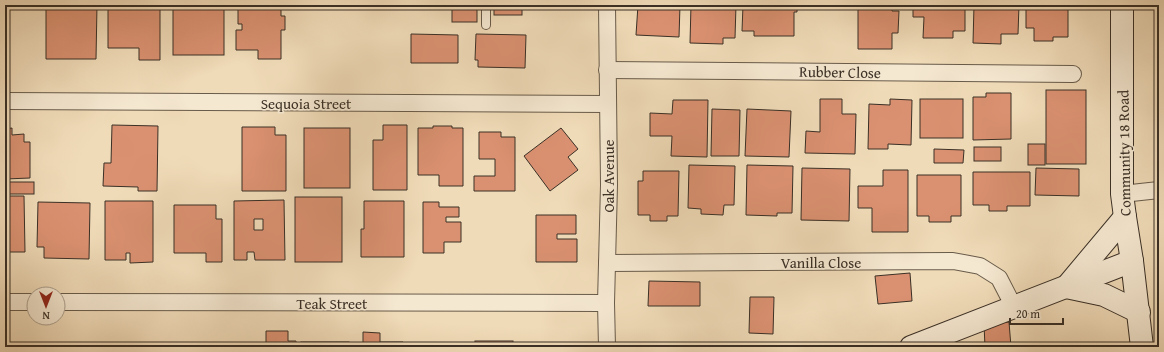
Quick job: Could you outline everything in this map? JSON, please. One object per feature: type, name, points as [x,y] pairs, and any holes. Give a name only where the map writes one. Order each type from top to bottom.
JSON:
[{"type":"main road","name":"Community 18 Road","points":[[1122,5],[1122,194],[1139,312],[1142,347]]},
{"type":"main road","points":[[1066,287],[1125,217]]},
{"type":"main road","points":[[911,347],[1132,261]]},
{"type":"main road","points":[[1066,287],[1104,295],[1139,312]]},
{"type":"street","name":"Oak Avenue","points":[[607,5],[609,185],[606,303],[607,347]]},
{"type":"street","name":"Rubber Close","points":[[607,70],[1073,74]]},
{"type":"street","name":"Sequoia Street","points":[[5,101],[608,104]]},
{"type":"street","points":[[1122,194],[1159,190]]},
{"type":"street","name":"Vanilla Close","points":[[607,263],[952,261],[980,266],[999,278],[1014,307]]},
{"type":"street","points":[[5,302],[26,302]]},
{"type":"street","name":"Teak Street","points":[[66,302],[606,303]]},
{"type":"lane","points":[[486,5],[486,25]]},
{"type":"building","points":[[46,5],[97,5],[96,59],[46,59]]},
{"type":"building","points":[[108,5],[160,5],[160,60],[139,60],[139,48],[108,48]]},
{"type":"building","points":[[173,5],[224,5],[224,55],[173,55]]},
{"type":"building","points":[[238,5],[281,5],[281,16],[285,16],[285,30],[281,30],[281,59],[258,59],[258,50],[236,50],[236,30],[242,30],[242,24],[238,24]]},
{"type":"building","points":[[452,5],[477,5],[477,22],[452,22]]},
{"type":"building","points":[[494,5],[522,5],[522,15],[494,15]]},
{"type":"building","points":[[638,5],[680,5],[679,37],[636,35]]},
{"type":"building","points":[[691,5],[736,5],[735,38],[723,38],[723,44],[690,43]]},
{"type":"building","points":[[743,5],[797,5],[797,12],[794,12],[794,36],[754,36],[754,31],[742,31]]},
{"type":"building","points":[[858,5],[892,5],[892,11],[899,11],[898,33],[892,33],[892,49],[858,49]]},
{"type":"building","points":[[913,5],[965,5],[965,31],[953,31],[953,38],[923,38],[924,17],[913,17]]},
{"type":"building","points":[[974,5],[1019,5],[1018,34],[1001,34],[1001,44],[973,43]]},
{"type":"building","points":[[1026,5],[1068,5],[1068,37],[1053,37],[1053,41],[1034,41],[1034,28],[1026,28]]},
{"type":"building","points":[[411,34],[458,35],[458,63],[411,63]]},
{"type":"building","points":[[476,34],[526,35],[525,68],[478,67],[478,60],[475,60]]},
{"type":"building","points":[[1046,90],[1086,90],[1086,164],[1046,164]]},
{"type":"building","points":[[986,93],[1011,93],[1011,139],[973,140],[973,97],[986,97]]},
{"type":"building","points":[[820,99],[842,99],[842,114],[856,114],[855,154],[805,153],[806,131],[820,132]]},
{"type":"building","points":[[890,99],[912,100],[911,145],[888,144],[888,149],[868,149],[869,104],[890,105]]},
{"type":"building","points":[[920,99],[963,99],[963,138],[920,138]]},
{"type":"building","points":[[673,100],[708,100],[707,157],[671,156],[672,136],[650,136],[650,113],[672,114]]},
{"type":"building","points":[[712,109],[740,110],[739,156],[711,156]]},
{"type":"building","points":[[747,109],[791,111],[789,157],[745,156]]},
{"type":"building","points":[[112,125],[158,126],[157,191],[138,191],[138,187],[103,186],[104,163],[111,163]]},
{"type":"building","points":[[383,125],[407,125],[407,190],[373,190],[373,140],[383,140]]},
{"type":"building","points":[[433,126],[452,126],[452,128],[463,128],[463,186],[439,186],[439,175],[418,175],[418,128],[433,128]]},
{"type":"building","points":[[242,127],[275,127],[275,135],[286,135],[286,191],[242,191]]},
{"type":"building","points":[[12,128],[12,135],[24,134],[24,142],[30,142],[30,178],[5,179],[5,129]]},
{"type":"building","points":[[304,128],[350,128],[350,188],[304,188]]},
{"type":"building","points":[[561,128],[578,149],[568,157],[578,170],[550,191],[524,156]]},
{"type":"building","points":[[479,132],[501,132],[501,137],[515,137],[515,191],[474,191],[474,176],[495,176],[495,159],[479,159]]},
{"type":"building","points":[[1028,144],[1045,144],[1045,165],[1028,165]]},
{"type":"building","points":[[974,147],[1001,147],[1001,161],[974,161]]},
{"type":"building","points":[[934,149],[964,150],[963,163],[934,163]]},
{"type":"building","points":[[689,165],[735,166],[734,205],[724,205],[723,215],[701,214],[701,209],[688,208]]},
{"type":"building","points":[[747,165],[793,166],[792,213],[777,213],[777,216],[746,215]]},
{"type":"building","points":[[802,168],[850,169],[849,221],[801,220]]},
{"type":"building","points":[[1036,168],[1079,169],[1079,196],[1035,195]]},
{"type":"building","points":[[883,170],[908,170],[908,232],[872,232],[872,208],[858,208],[858,186],[883,186]]},
{"type":"building","points":[[643,171],[679,171],[678,216],[667,216],[667,221],[650,221],[650,215],[638,215],[638,181],[643,181]]},
{"type":"building","points":[[973,172],[1030,172],[1030,206],[1007,206],[1007,211],[989,211],[989,205],[973,205]]},
{"type":"building","points":[[917,175],[961,175],[961,216],[951,216],[951,222],[929,222],[929,216],[917,216]]},
{"type":"building","points":[[9,182],[34,182],[34,194],[9,194]]},
{"type":"building","points":[[5,196],[24,196],[25,252],[5,252]]},
{"type":"building","points":[[295,197],[342,197],[342,262],[295,262]]},
{"type":"building","points":[[284,200],[285,260],[255,260],[254,252],[247,252],[247,260],[234,260],[234,201]],"holes":[[[254,219],[263,219],[263,230],[254,230]]]},
{"type":"building","points":[[105,201],[153,201],[153,262],[130,263],[130,253],[126,253],[126,260],[105,260]]},
{"type":"building","points":[[364,201],[404,201],[404,257],[361,257],[361,229],[364,229]]},
{"type":"building","points":[[38,202],[90,203],[89,259],[44,258],[44,247],[37,247]]},
{"type":"building","points":[[423,202],[439,202],[439,207],[459,207],[459,217],[446,217],[446,222],[461,222],[461,242],[444,242],[444,253],[423,253]]},
{"type":"building","points":[[174,205],[216,205],[216,219],[222,219],[222,262],[206,262],[206,253],[174,253]]},
{"type":"building","points":[[536,215],[576,215],[576,234],[557,234],[557,239],[577,239],[577,262],[536,262]]},
{"type":"building","points":[[910,273],[912,301],[878,304],[875,276]]},
{"type":"building","points":[[649,281],[700,282],[700,306],[648,306]]},
{"type":"building","points":[[750,297],[774,297],[773,334],[749,333]]},
{"type":"building","points":[[1009,322],[1011,347],[985,347],[984,324]]},
{"type":"building","points":[[266,331],[288,331],[288,341],[296,341],[296,347],[266,347]]},
{"type":"building","points":[[363,332],[380,333],[380,342],[403,342],[403,347],[363,347]]},
{"type":"building","points":[[475,341],[513,341],[513,347],[475,347]]},
{"type":"building","points":[[301,342],[349,342],[349,347],[301,347]]}]
